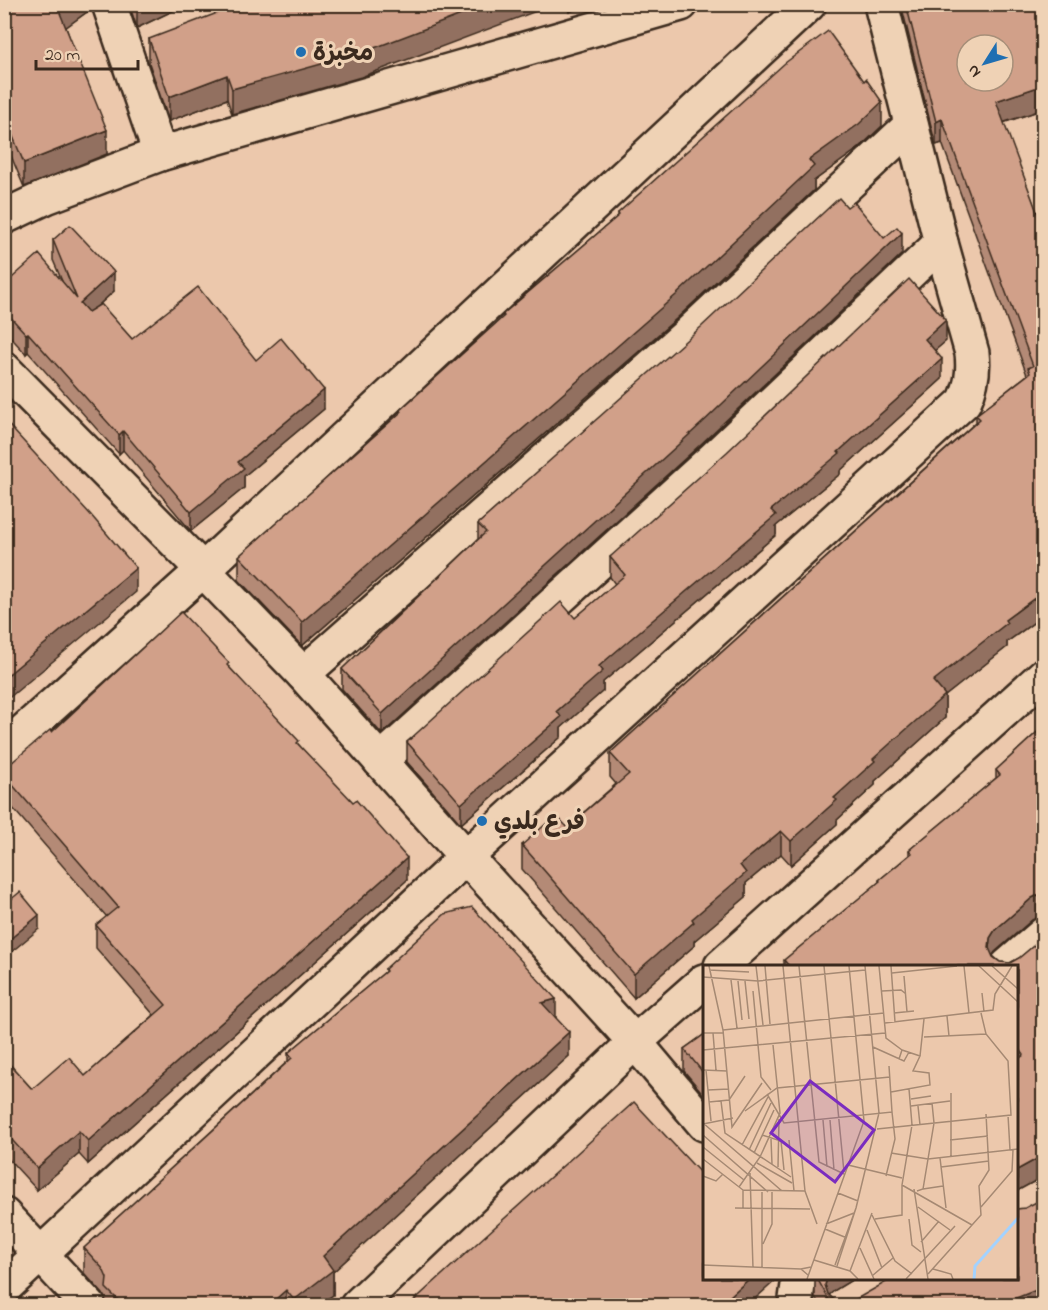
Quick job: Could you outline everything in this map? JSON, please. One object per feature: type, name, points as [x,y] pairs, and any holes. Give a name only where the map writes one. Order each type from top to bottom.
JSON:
[{"type":"street","points":[[109,4],[160,154]]},
{"type":"street","points":[[4,217],[46,197],[160,154],[681,4]]},
{"type":"street","points":[[4,749],[204,570],[810,4]]},
{"type":"street","points":[[4,1288],[466,857],[964,402],[972,382],[974,369],[972,352],[881,4]]},
{"type":"street","points":[[303,674],[689,333],[911,124]]},
{"type":"street","points":[[380,760],[714,458],[942,243]]},
{"type":"street","points":[[4,369],[204,570],[303,674],[635,1042],[703,1122]]},
{"type":"street","points":[[722,965],[1044,675]]},
{"type":"street","points":[[1008,965],[1044,934]]},
{"type":"street","points":[[357,1305],[635,1042],[703,983]]},
{"type":"street","points":[[4,1215],[89,1305]]},
{"type":"street","points":[[795,1305],[799,1280]]},
{"type":"building","points":[[4,4],[64,4],[58,8],[107,130],[24,163],[4,115]]},
{"type":"building","points":[[241,4],[490,4],[361,53],[232,89],[227,75],[169,97],[149,39]]},
{"type":"building","points":[[906,4],[1044,4],[1044,17],[1037,20],[1044,38],[1044,85],[996,101],[1044,231],[1044,591],[1005,620],[1007,623],[933,681],[945,695],[873,759],[875,761],[834,798],[837,800],[791,841],[781,831],[740,865],[746,873],[692,919],[694,922],[634,974],[522,845],[556,815],[567,827],[629,774],[610,753],[980,419],[976,415],[1030,373],[1028,368],[1033,366],[942,119],[936,122]]},
{"type":"building","points":[[828,31],[882,102],[859,124],[809,160],[814,166],[676,295],[302,622],[239,556],[401,412],[400,410],[504,316],[503,314],[619,215],[618,213],[785,63]]},
{"type":"building","points":[[839,198],[847,207],[854,202],[884,238],[897,227],[902,233],[701,424],[382,714],[342,669],[486,532],[478,524],[701,327]]},
{"type":"building","points":[[70,225],[114,272],[80,303],[88,312],[101,304],[132,339],[198,287],[256,360],[281,338],[324,390],[238,462],[244,468],[191,512],[123,431],[119,435],[28,333],[26,334],[4,310],[4,285],[39,254],[77,299],[53,240]]},
{"type":"building","points":[[909,279],[946,320],[925,339],[942,359],[838,452],[840,453],[771,510],[776,515],[599,666],[603,671],[557,711],[561,717],[461,804],[407,742],[561,602],[575,618],[625,575],[610,557],[727,452]]},
{"type":"building","points":[[4,420],[136,568],[4,678]]},
{"type":"building","points":[[181,612],[229,663],[227,665],[299,741],[297,743],[353,802],[356,800],[407,858],[88,1141],[79,1131],[37,1168],[4,1131],[4,1058],[32,1089],[69,1057],[85,1076],[166,1005],[96,925],[118,907],[4,775],[4,769],[50,730],[52,732]]},
{"type":"building","points":[[1044,726],[1044,894],[1032,898],[995,930],[990,938],[989,948],[993,957],[1000,962],[1010,963],[1044,937],[1044,1158],[1018,1169],[1018,1059],[1024,1055],[1018,1046],[1018,965],[788,965],[784,960],[880,881],[912,853],[909,850],[1000,775],[996,770]]},
{"type":"building","points":[[20,892],[39,915],[4,944],[4,905]]},
{"type":"building","points":[[472,907],[556,999],[542,1003],[569,1032],[323,1256],[333,1270],[294,1300],[286,1290],[269,1305],[123,1305],[106,1288],[107,1278],[103,1269],[84,1248],[292,1058],[288,1053],[386,971],[385,969],[445,914]]},
{"type":"building","points":[[703,1035],[703,1073],[684,1049]]},
{"type":"building","points":[[634,1102],[703,1176],[703,1280],[748,1280],[720,1305],[409,1305]]},
{"type":"building","points":[[1044,1198],[1044,1287],[998,1305],[819,1305],[829,1300],[818,1280],[826,1280],[825,1285],[828,1294],[834,1300],[843,1303],[853,1301],[890,1280],[1018,1280],[1018,1209],[1025,1208]]},
{"type":"place","name":"مخبزة","points":[[301,52]]},
{"type":"place","name":"فرع بلدي","points":[[482,821]]}]
